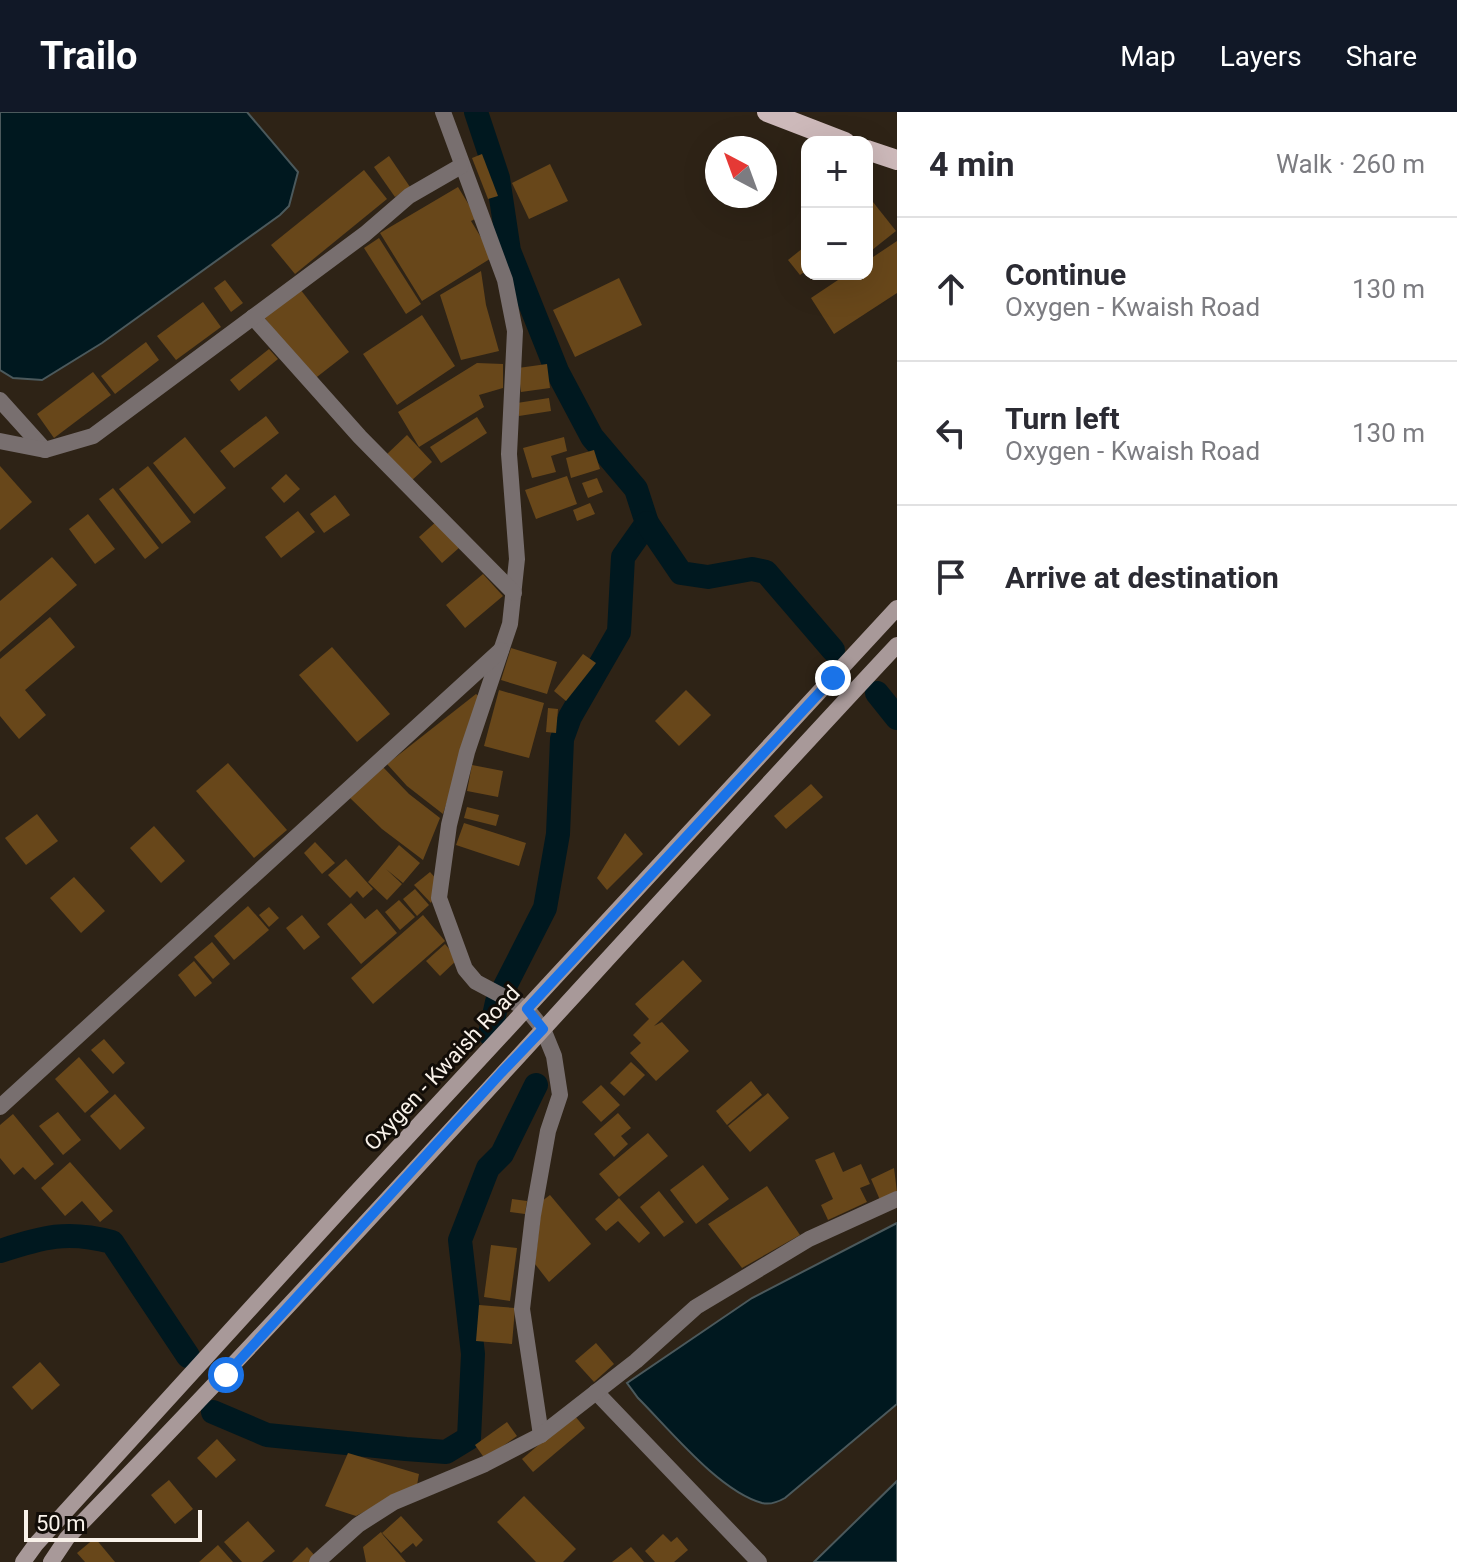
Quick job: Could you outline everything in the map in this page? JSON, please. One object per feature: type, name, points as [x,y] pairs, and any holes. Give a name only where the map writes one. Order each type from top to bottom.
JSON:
[{"type":"main road","points":[[767,112],[829,136]]},
{"type":"main road","points":[[873,152],[897,160]]},
{"type":"main road","name":"Oxygen - Kwaish Road","points":[[23,1562],[36,1544],[524,1007],[897,608]]},
{"type":"main road","name":"Oxygen - Kwaish Road","points":[[51,1562],[67,1538],[226,1375],[897,645]]},
{"type":"street","points":[[443,112],[505,280],[515,331],[509,454],[517,559],[504,647],[467,752],[449,825],[439,898],[465,969],[476,982],[524,1007],[543,1029],[554,1056],[560,1095],[548,1131],[533,1215],[522,1309],[541,1435]]},
{"type":"street","points":[[0,441],[45,450],[93,436],[365,234],[409,196],[461,166]]},
{"type":"street","points":[[253,317],[360,437],[514,593]]},
{"type":"street","points":[[0,400],[45,450]]},
{"type":"street","points":[[0,1107],[504,647]]},
{"type":"street","points":[[317,1562],[358,1525],[394,1502],[485,1464],[541,1435],[636,1361],[696,1307],[809,1239],[897,1199]]},
{"type":"street","points":[[596,1392],[759,1562]]},
{"type":"water","points":[[0,112],[247,112],[298,172],[289,206],[280,215],[102,343],[42,380],[13,378],[0,370]]},
{"type":"water","points":[[897,1223],[897,1404],[785,1498],[774,1503],[762,1503],[729,1486],[680,1442],[627,1383],[752,1298]]},
{"type":"water","points":[[897,1481],[897,1562],[814,1562]]},
{"type":"building","points":[[482,154],[498,196],[488,199],[472,158]]},
{"type":"building","points":[[389,156],[410,187],[395,197],[374,167]]},
{"type":"building","points":[[550,164],[568,201],[529,219],[512,183]]},
{"type":"building","points":[[364,170],[387,199],[295,274],[271,245]]},
{"type":"building","points":[[458,187],[477,218],[471,221],[493,257],[422,301],[380,233]]},
{"type":"building","points":[[873,202],[896,231],[873,249]]},
{"type":"building","points":[[379,238],[421,304],[406,314],[364,248]]},
{"type":"building","points":[[897,241],[897,293],[834,334],[811,298],[838,280],[873,280],[873,257]]},
{"type":"building","points":[[801,250],[801,274],[800,275],[788,260]]},
{"type":"building","points":[[481,271],[486,305],[499,351],[461,360],[440,295]]},
{"type":"building","points":[[619,278],[642,325],[575,357],[553,310]]},
{"type":"building","points":[[225,280],[243,303],[231,312],[214,288]]},
{"type":"building","points":[[300,289],[349,352],[313,380],[264,317]]},
{"type":"building","points":[[203,302],[221,327],[176,360],[157,336]]},
{"type":"building","points":[[422,315],[455,366],[397,405],[363,354]]},
{"type":"building","points":[[146,342],[159,360],[115,394],[101,376]]},
{"type":"building","points":[[269,349],[278,359],[239,391],[230,380]]},
{"type":"building","points":[[477,363],[503,364],[503,388],[479,395],[484,407],[419,447],[398,412]]},
{"type":"building","points":[[547,364],[550,388],[521,392],[518,368]]},
{"type":"building","points":[[93,372],[111,395],[54,438],[37,414]]},
{"type":"building","points":[[549,398],[551,411],[519,416],[517,403]]},
{"type":"building","points":[[266,416],[279,433],[234,468],[220,451]]},
{"type":"building","points":[[477,417],[487,433],[441,463],[430,447]]},
{"type":"building","points":[[407,435],[432,462],[411,481],[386,455]]},
{"type":"building","points":[[185,437],[226,488],[194,514],[153,463]]},
{"type":"building","points":[[564,437],[567,451],[551,456],[556,472],[532,478],[523,448]]},
{"type":"building","points":[[594,450],[600,469],[571,478],[566,458]]},
{"type":"building","points":[[0,466],[32,502],[0,530]]},
{"type":"building","points":[[148,466],[191,522],[162,544],[119,489]]},
{"type":"building","points":[[286,474],[300,489],[284,503],[271,488]]},
{"type":"building","points":[[567,476],[577,504],[536,519],[525,490]]},
{"type":"building","points":[[597,478],[603,492],[588,498],[582,483]]},
{"type":"building","points":[[113,488],[159,548],[145,559],[99,499]]},
{"type":"building","points":[[335,495],[350,515],[324,533],[310,514]]},
{"type":"building","points":[[590,503],[595,514],[577,521],[573,510]]},
{"type":"building","points":[[298,511],[315,532],[281,558],[265,537]]},
{"type":"building","points":[[88,514],[115,549],[95,564],[69,529]]},
{"type":"building","points":[[437,521],[460,547],[442,563],[419,537]]},
{"type":"building","points":[[52,557],[77,585],[0,652],[0,601]]},
{"type":"building","points":[[483,574],[503,596],[465,628],[446,605]]},
{"type":"building","points":[[50,617],[75,647],[25,690],[46,715],[19,739],[0,716],[0,659]]},
{"type":"building","points":[[332,647],[390,714],[357,742],[299,675]]},
{"type":"building","points":[[511,648],[557,662],[547,694],[501,680]]},
{"type":"building","points":[[583,654],[596,663],[566,701],[554,691]]},
{"type":"building","points":[[499,690],[544,703],[529,758],[484,746]]},
{"type":"building","points":[[686,690],[711,715],[679,746],[655,721]]},
{"type":"building","points":[[476,694],[480,697],[443,814],[407,786],[387,764]]},
{"type":"building","points":[[548,708],[558,709],[556,733],[546,732]]},
{"type":"building","points":[[228,763],[287,830],[254,858],[196,791]]},
{"type":"building","points":[[381,765],[409,794],[440,818],[423,860],[382,829],[348,796]]},
{"type":"building","points":[[472,765],[503,771],[498,797],[467,791]]},
{"type":"building","points":[[811,784],[823,797],[786,829],[774,816]]},
{"type":"building","points":[[467,807],[499,815],[496,826],[464,818]]},
{"type":"building","points":[[37,814],[58,841],[26,865],[5,838]]},
{"type":"building","points":[[464,823],[526,843],[519,866],[456,845]]},
{"type":"building","points":[[154,826],[185,861],[161,883],[130,848]]},
{"type":"building","points":[[625,833],[643,854],[607,890],[597,878]]},
{"type":"building","points":[[315,842],[335,863],[322,874],[304,853]]},
{"type":"building","points":[[399,845],[420,863],[403,883],[386,869],[402,884],[387,900],[368,882]]},
{"type":"building","points":[[346,859],[373,889],[363,898],[357,891],[350,898],[328,875]]},
{"type":"building","points":[[430,872],[440,883],[431,903],[414,885]]},
{"type":"building","points":[[74,877],[105,911],[81,933],[50,898]]},
{"type":"building","points":[[415,889],[429,905],[417,916],[403,899]]},
{"type":"building","points":[[399,900],[415,917],[400,930],[385,912]]},
{"type":"building","points":[[351,903],[365,919],[377,909],[397,933],[361,964],[327,924]]},
{"type":"building","points":[[248,906],[269,930],[234,960],[214,936]]},
{"type":"building","points":[[269,907],[279,918],[269,927],[259,915]]},
{"type":"building","points":[[302,915],[320,937],[304,950],[286,928]]},
{"type":"building","points":[[423,915],[445,941],[373,1004],[351,978]]},
{"type":"building","points":[[212,942],[230,964],[213,979],[194,957]]},
{"type":"building","points":[[445,944],[458,959],[440,976],[426,961]]},
{"type":"building","points":[[683,960],[702,981],[654,1026],[662,1022],[689,1051],[656,1081],[630,1053],[641,1043],[633,1035],[649,1019],[635,1004]]},
{"type":"building","points":[[194,961],[212,983],[195,997],[178,975]]},
{"type":"building","points":[[104,1039],[125,1063],[113,1074],[91,1050]]},
{"type":"building","points":[[79,1057],[109,1092],[85,1113],[55,1079]]},
{"type":"building","points":[[631,1062],[645,1075],[624,1096],[610,1083]]},
{"type":"building","points":[[751,1081],[762,1095],[727,1125],[716,1111]]},
{"type":"building","points":[[601,1085],[620,1105],[601,1122],[582,1102]]},
{"type":"building","points":[[768,1093],[789,1118],[750,1152],[728,1126]]},
{"type":"building","points":[[115,1094],[145,1128],[120,1150],[90,1116]]},
{"type":"building","points":[[58,1112],[81,1140],[63,1155],[39,1126]]},
{"type":"building","points":[[618,1113],[631,1128],[621,1136],[628,1144],[614,1157],[594,1134]]},
{"type":"building","points":[[13,1114],[54,1164],[35,1180],[23,1167],[14,1175],[0,1158],[0,1125]]},
{"type":"building","points":[[648,1133],[668,1156],[619,1197],[599,1174]]},
{"type":"building","points":[[834,1152],[843,1172],[861,1164],[870,1184],[860,1188],[867,1202],[828,1220],[821,1205],[833,1199],[815,1160]]},
{"type":"building","points":[[70,1162],[113,1211],[100,1222],[82,1201],[65,1216],[41,1188]]},
{"type":"building","points":[[703,1165],[729,1199],[696,1224],[670,1190]]},
{"type":"building","points":[[894,1168],[897,1192],[880,1200],[871,1179]]},
{"type":"building","points":[[767,1186],[800,1235],[742,1268],[708,1224]]},
{"type":"building","points":[[659,1191],[684,1222],[664,1237],[640,1207]]},
{"type":"building","points":[[550,1195],[591,1244],[549,1282],[535,1264],[542,1201]]},
{"type":"building","points":[[619,1198],[650,1233],[639,1243],[618,1221],[606,1231],[595,1219]]},
{"type":"building","points":[[512,1199],[527,1201],[525,1214],[510,1212]]},
{"type":"building","points":[[491,1245],[517,1248],[510,1301],[484,1297]]},
{"type":"building","points":[[479,1305],[515,1308],[512,1344],[476,1341]]},
{"type":"building","points":[[596,1343],[614,1364],[594,1382],[575,1361]]},
{"type":"building","points":[[40,1362],[60,1385],[32,1410],[12,1387]]},
{"type":"building","points":[[574,1415],[585,1428],[533,1472],[522,1459]]},
{"type":"building","points":[[507,1422],[517,1436],[485,1459],[475,1445]]},
{"type":"building","points":[[217,1439],[236,1460],[216,1478],[197,1458]]},
{"type":"building","points":[[348,1453],[419,1474],[417,1485],[356,1516],[325,1506]]},
{"type":"building","points":[[169,1480],[193,1509],[175,1524],[151,1495]]},
{"type":"building","points":[[524,1496],[576,1549],[563,1562],[536,1562],[497,1522]]},
{"type":"building","points":[[401,1516],[423,1540],[416,1547],[413,1543],[401,1553],[382,1533]]},
{"type":"building","points":[[248,1521],[275,1551],[262,1562],[242,1562],[224,1542]]},
{"type":"building","points":[[381,1532],[406,1562],[366,1562],[363,1547]]},
{"type":"building","points":[[663,1534],[671,1542],[677,1537],[688,1550],[674,1562],[655,1562],[645,1551]]},
{"type":"building","points":[[95,1538],[115,1562],[85,1562],[77,1553]]},
{"type":"building","points":[[218,1545],[233,1562],[199,1562]]},
{"type":"building","points":[[307,1547],[317,1558],[312,1562],[292,1562]]},
{"type":"building","points":[[631,1547],[644,1562],[612,1562]]},
{"type":"waterway","points":[[476,112],[498,178],[509,251],[557,371],[592,437],[636,489],[647,523],[623,557],[619,632],[570,717],[562,739],[558,834],[545,908],[497,1002],[490,1034]]},
{"type":"waterway","points":[[647,523],[681,573],[708,577],[752,569],[766,572],[833,650]]},
{"type":"waterway","points":[[877,693],[897,718]]},
{"type":"waterway","points":[[213,1412],[267,1435],[446,1452],[469,1438],[473,1354],[460,1240],[488,1168],[502,1154],[536,1085]]},
{"type":"waterway","points":[[0,1251],[55,1237],[82,1236],[112,1242],[188,1356]]},
{"type":"route","points":[[226,1375],[543,1029],[527,1009],[833,678]]}]
